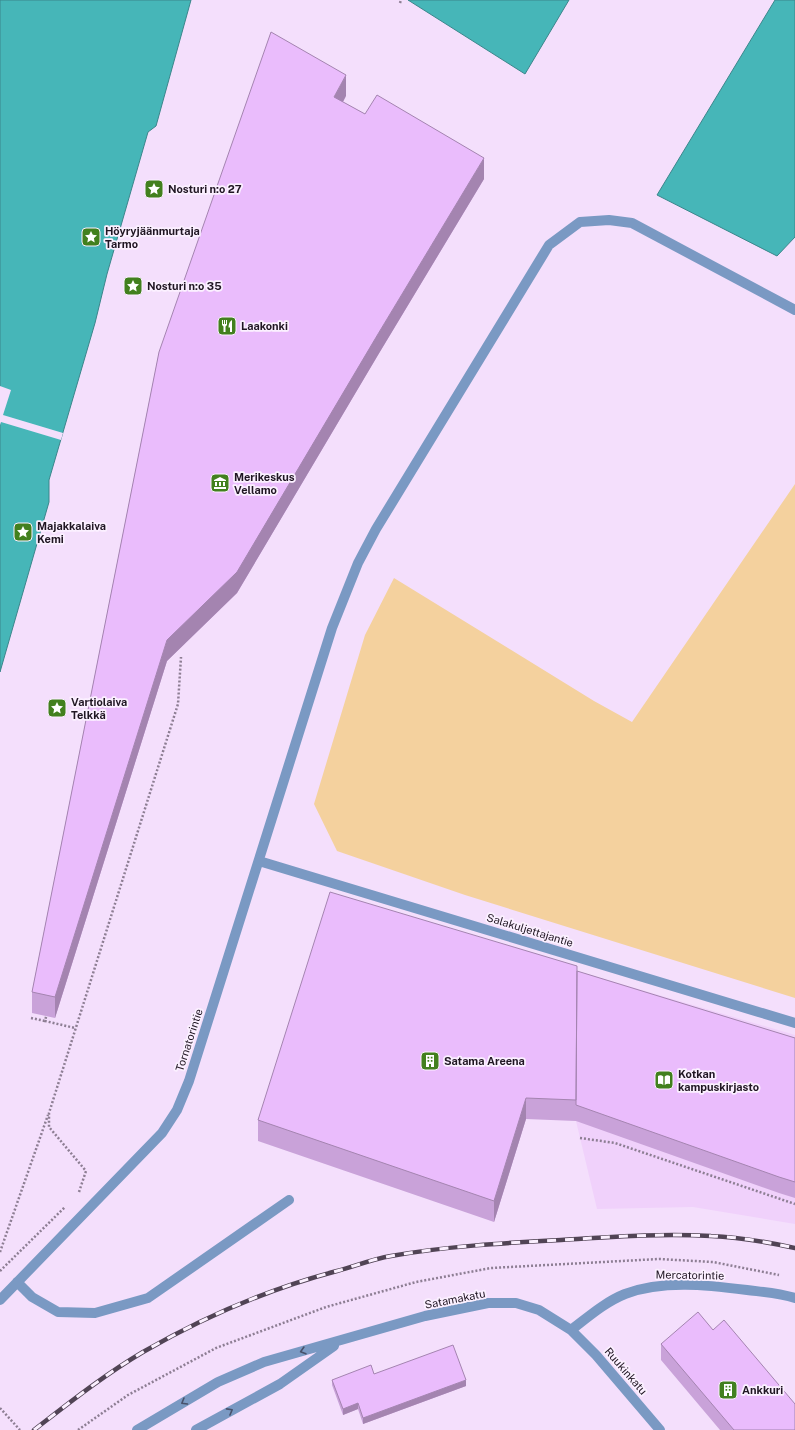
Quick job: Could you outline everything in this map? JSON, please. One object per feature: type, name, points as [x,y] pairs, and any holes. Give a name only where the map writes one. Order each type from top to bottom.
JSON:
[{"type":"street","name":"Tornatorintie","points":[[0,1300],[162,1133],[177,1110],[188,1081],[259,861],[332,628],[358,563],[376,529],[549,244],[580,222],[610,220],[632,223],[795,310]]},
{"type":"street","name":"Salakuljettajantie","points":[[259,861],[795,1023]]},
{"type":"street","points":[[17,1282],[32,1297],[58,1312],[95,1313],[148,1298],[289,1200]]},
{"type":"street","name":"Mercatorintie","points":[[572,1330],[594,1312],[624,1294],[647,1287],[670,1285],[712,1286],[783,1294],[795,1298]]},
{"type":"street","name":"Satamakatu","points":[[137,1430],[218,1382],[264,1362],[425,1316],[488,1304],[516,1304],[539,1310],[572,1330]]},
{"type":"street","name":"Ruukinkatu","points":[[572,1330],[596,1355],[660,1430]]},
{"type":"street","name":"Satamakatu","points":[[196,1430],[280,1384],[340,1341]]},
{"type":"path","points":[[0,1252],[48,1113],[178,704],[181,657]]},
{"type":"path","points":[[45,1021],[48,1009]]},
{"type":"path","points":[[31,1018],[75,1028]]},
{"type":"path","points":[[48,1113],[50,1127],[86,1170],[81,1190],[76,1196]]},
{"type":"path","points":[[580,1138],[615,1143],[795,1204]]},
{"type":"path","points":[[0,1271],[70,1201]]},
{"type":"path","points":[[0,1408],[20,1430]]},
{"type":"shaded area","points":[[0,0],[191,0],[156,126],[148,132],[107,274],[95,323],[49,480],[49,502],[0,672]]},
{"type":"shaded area","points":[[408,0],[569,0],[525,74]]},
{"type":"shaded area","points":[[775,0],[795,0],[795,237],[777,256],[657,195]]},
{"type":"shaded area","points":[[795,484],[795,998],[465,895],[337,851],[314,804],[365,635],[394,578],[594,701],[632,722]]},
{"type":"shaded area","points":[[577,971],[795,1035],[795,1224],[693,1207],[597,1209],[576,1121]]},
{"type":"pier","points":[[0,386],[11,390],[3,415],[63,433],[61,440],[1,422],[0,425]]},
{"type":"building","name":"Merikeskus Vellamo","points":[[271,32],[346,75],[334,97],[365,114],[377,95],[484,158],[237,572],[167,640],[55,997],[32,992],[159,352]]},
{"type":"building","name":"Satama Areena","points":[[330,892],[577,966],[576,1100],[526,1098],[494,1201],[258,1120]]},
{"type":"building","points":[[577,971],[795,1038],[795,1182],[576,1105]]},
{"type":"building","name":"Ankkuri","points":[[698,1312],[713,1330],[724,1320],[795,1404],[795,1430],[734,1430],[661,1344]]},
{"type":"building","points":[[453,1345],[466,1380],[363,1418],[358,1403],[343,1409],[332,1380],[371,1365],[374,1374]]},
{"type":"railway","points":[[34,1430],[114,1370],[189,1327],[237,1305],[286,1286],[378,1259],[476,1245],[654,1235],[732,1237],[795,1248]]},
{"type":"place","name":"Nosturi n:o 27","points":[[154,189]]},
{"type":"place","name":"Höyryjäänmurtaja Tarmo","points":[[91,237]]},
{"type":"place","name":"Nosturi n:o 35","points":[[133,286]]},
{"type":"place","name":"Laakonki","points":[[227,326]]},
{"type":"place","name":"Merikeskus Vellamo","points":[[220,483]]},
{"type":"place","name":"Majakkalaiva Kemi","points":[[23,532]]},
{"type":"place","name":"Vartiolaiva Telkkä","points":[[57,708]]},
{"type":"place","name":"Satama Areena","points":[[430,1061]]},
{"type":"place","name":"Kotkan kampuskirjasto","points":[[664,1080]]},
{"type":"place","name":"Ankkuri","points":[[728,1390]]}]
